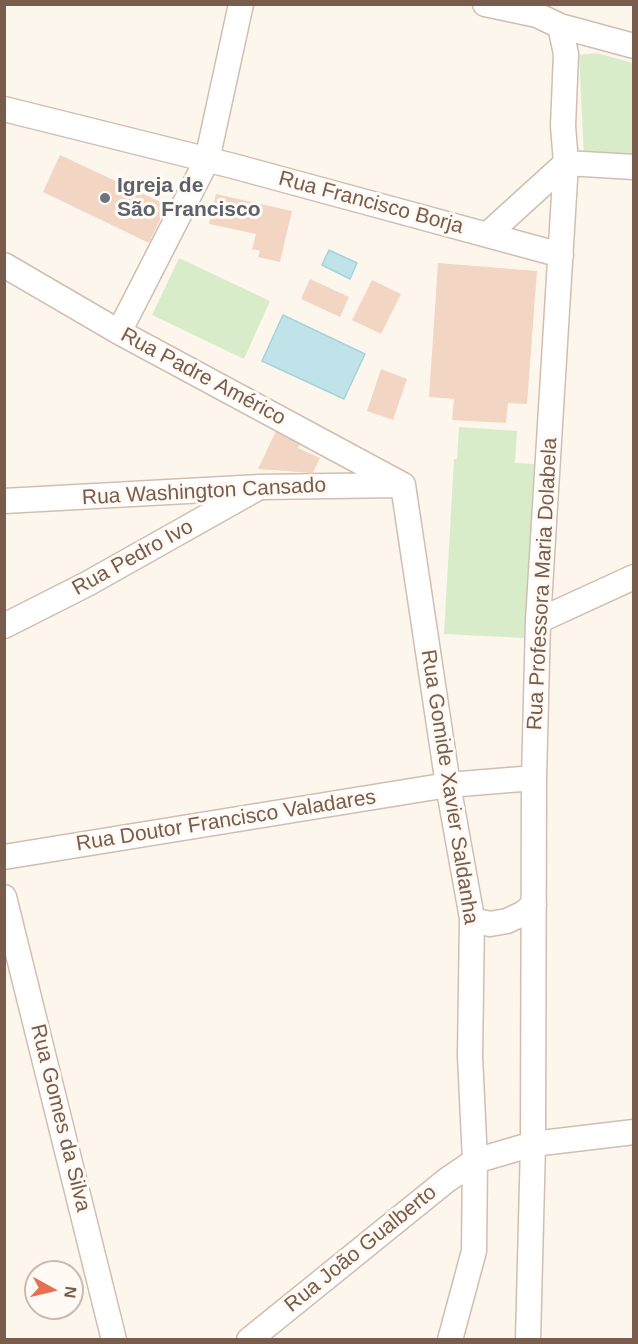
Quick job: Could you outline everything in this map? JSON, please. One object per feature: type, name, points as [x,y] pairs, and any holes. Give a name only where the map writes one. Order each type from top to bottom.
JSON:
[{"type":"street","points":[[119,332],[207,159],[241,4]]},
{"type":"street","points":[[485,4],[536,10],[560,26],[633,46]]},
{"type":"street","name":"Rua Professora Maria Dolabela","points":[[528,1340],[533,1144],[537,621],[566,163],[563,126],[566,54],[560,26]]},
{"type":"street","name":"Rua Francisco Borja","points":[[4,109],[207,159],[561,255]]},
{"type":"street","points":[[488,234],[566,163],[633,167]]},
{"type":"street","name":"Rua Padre Américo","points":[[4,265],[119,332],[403,485]]},
{"type":"street","name":"Rua Washington Cansado","points":[[4,501],[261,487],[403,485]]},
{"type":"street","name":"Rua Gomide Xavier Saldanha","points":[[403,485],[448,785],[472,920],[470,1056],[475,1161],[474,1251],[450,1340]]},
{"type":"street","name":"Rua Pedro Ivo","points":[[4,626],[87,584],[261,487]]},
{"type":"street","points":[[537,621],[633,577]]},
{"type":"street","name":"Rua Doutor Francisco Valadares","points":[[4,857],[448,785],[534,778]]},
{"type":"street","name":"Rua Gomes da Silva","points":[[4,897],[114,1340]]},
{"type":"street","points":[[472,920],[490,924],[507,921],[524,913],[534,904]]},
{"type":"street","name":"Rua João Gualberto","points":[[249,1340],[447,1180],[475,1161],[533,1144],[633,1132]]},
{"type":"green space","points":[[597,53],[633,63],[633,159],[584,156],[579,55]]},
{"type":"green space","points":[[179,258],[270,301],[244,359],[152,315]]},
{"type":"green space","points":[[459,427],[517,431],[515,463],[535,464],[524,638],[444,634],[454,459],[457,459]]},
{"type":"water","points":[[329,250],[357,263],[350,279],[322,265]]},
{"type":"water","points":[[283,315],[365,354],[344,399],[262,361]]},
{"type":"building","name":"Igreja de São Francisco","points":[[60,155],[167,205],[149,243],[43,192]]},
{"type":"building","points":[[216,194],[292,211],[280,262],[258,257],[260,251],[252,249],[256,234],[209,224]]},
{"type":"building","points":[[438,263],[537,271],[527,404],[508,403],[506,423],[452,420],[454,399],[429,397]]},
{"type":"building","points":[[310,279],[349,297],[340,317],[301,299]]},
{"type":"building","points":[[372,280],[401,294],[381,334],[352,320]]},
{"type":"building","points":[[381,369],[407,379],[393,420],[367,411]]},
{"type":"building","points":[[276,431],[300,443],[298,448],[320,458],[313,473],[258,469]]},
{"type":"place","name":"Igreja de São Francisco","points":[[105,198]]}]
